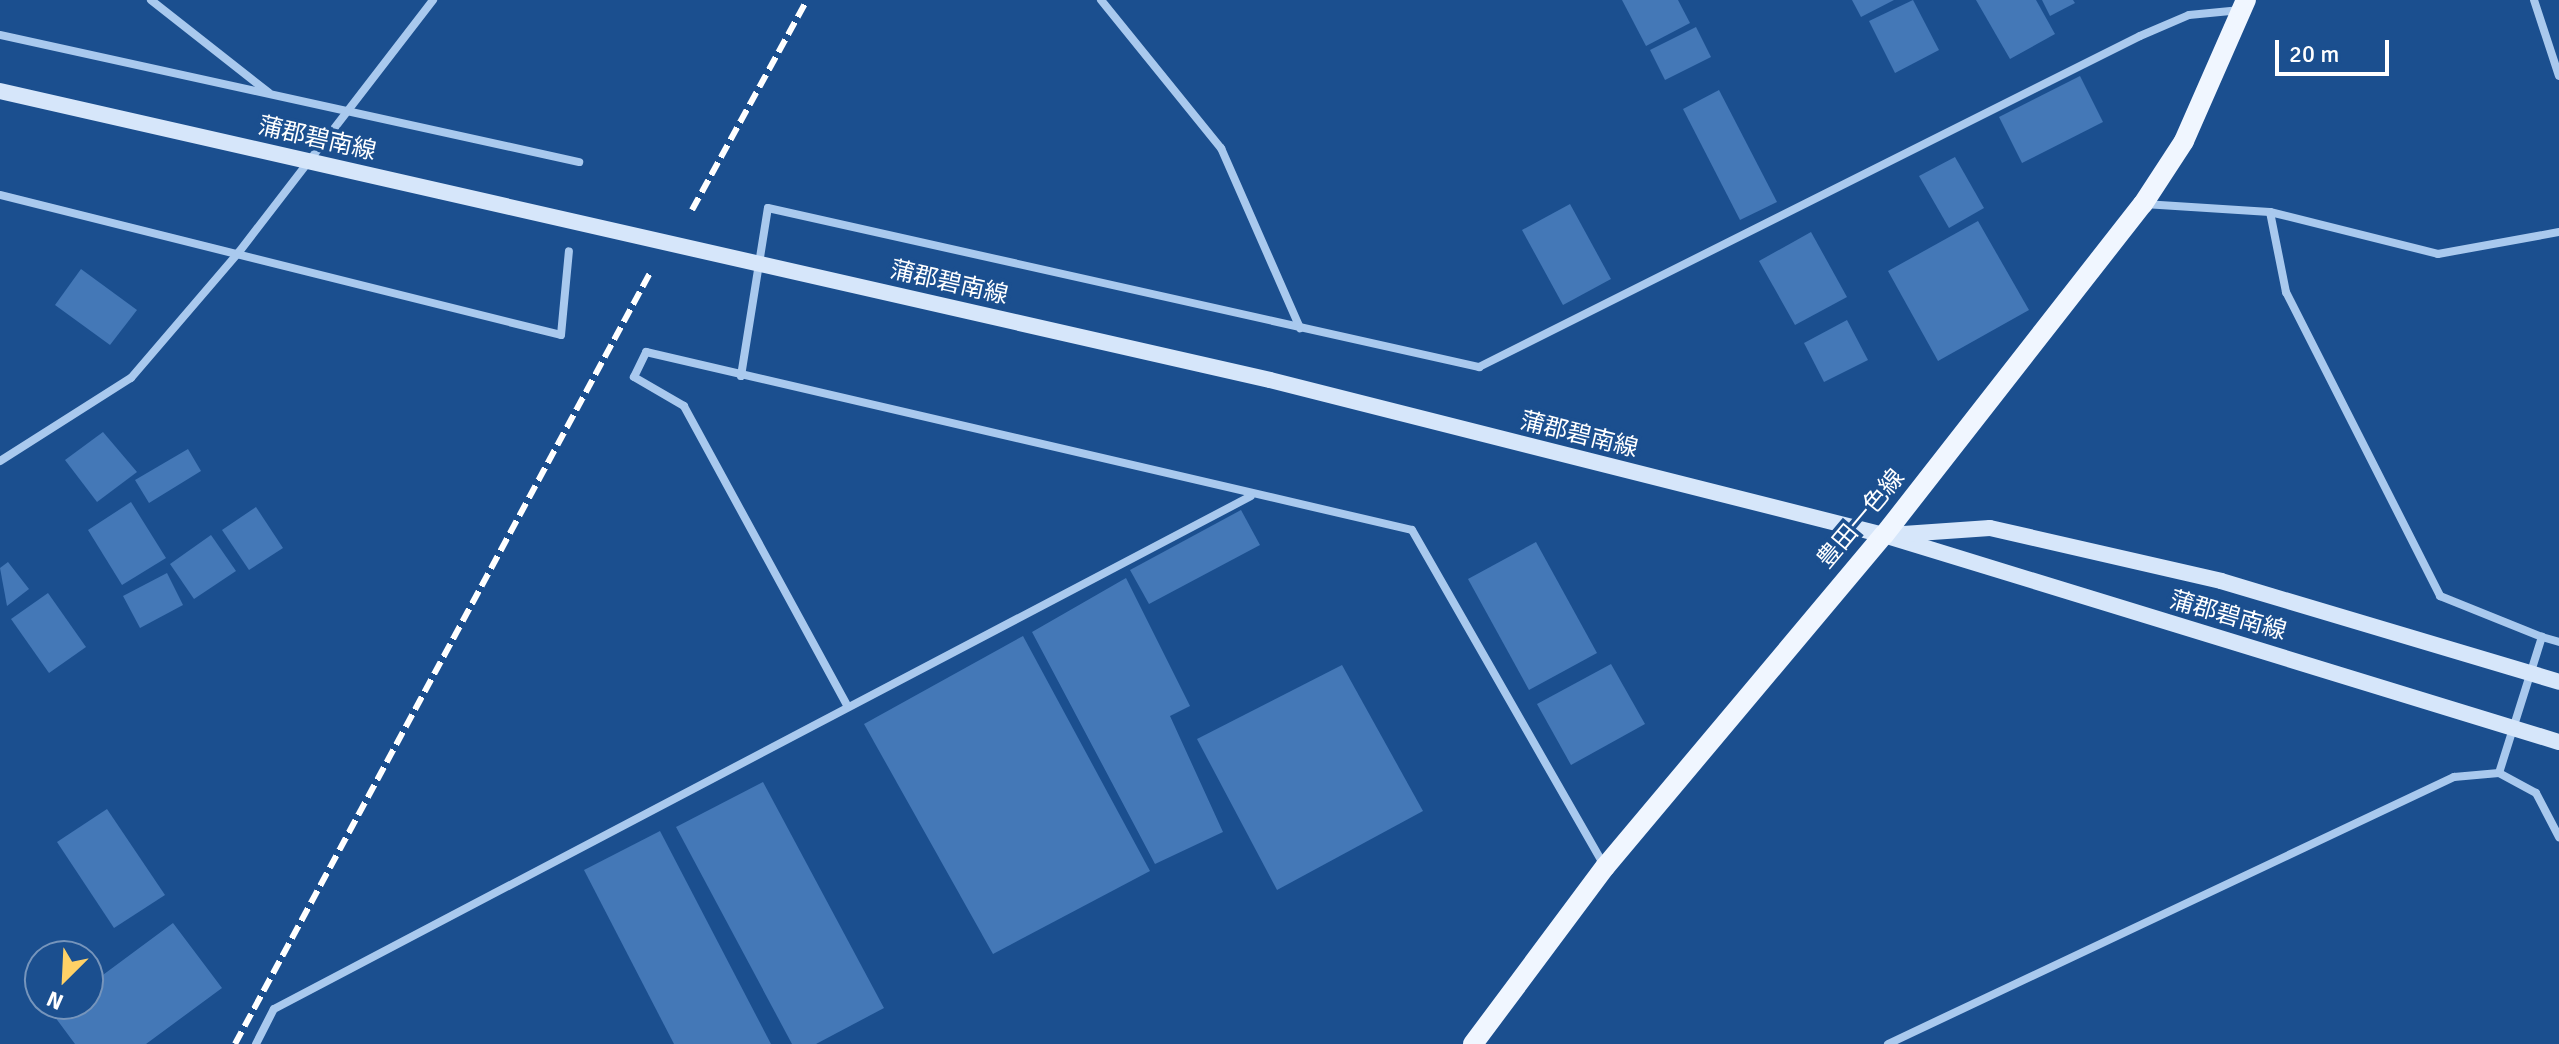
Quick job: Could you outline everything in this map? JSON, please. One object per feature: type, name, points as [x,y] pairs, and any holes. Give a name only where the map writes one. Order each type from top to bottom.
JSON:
[{"type":"main road","name":"豊田一色線","points":[[1473,1044],[1605,867],[1884,535],[2143,204],[2184,141],[2245,5]]},
{"type":"main road","name":"蒲郡碧南線","points":[[0,91],[1270,380],[1884,535],[2513,723],[2559,742]]},
{"type":"main road","name":"蒲郡碧南線","points":[[1884,535],[1990,528],[2221,581],[2532,670],[2559,682]]},
{"type":"street","points":[[151,0],[272,96]]},
{"type":"street","points":[[0,461],[131,378],[239,252],[350,113],[433,0]]},
{"type":"street","points":[[1101,0],[1221,148],[1300,328]]},
{"type":"street","points":[[2534,0],[2559,76]]},
{"type":"street","points":[[741,376],[768,208],[1479,367],[2140,36],[2189,15],[2245,5]]},
{"type":"street","points":[[0,35],[579,162]]},
{"type":"street","points":[[0,195],[239,252],[561,335],[569,251]]},
{"type":"street","points":[[2143,204],[2270,212],[2438,254],[2559,232]]},
{"type":"street","points":[[2270,212],[2286,292],[2440,596],[2559,642]]},
{"type":"street","points":[[848,707],[684,406],[634,377],[646,352],[1412,530],[1605,867]]},
{"type":"street","points":[[256,1044],[274,1009],[1252,495]]},
{"type":"street","points":[[2499,773],[2542,637]]},
{"type":"street","points":[[1888,1044],[2454,777],[2499,773],[2536,793],[2559,837]]},
{"type":"building","points":[[1622,0],[1678,0],[1690,23],[1646,46]]},
{"type":"building","points":[[1852,0],[1894,0],[1861,17]]},
{"type":"building","points":[[1913,0],[1939,50],[1895,73],[1869,21]]},
{"type":"building","points":[[1976,0],[2036,0],[2055,34],[2010,59]]},
{"type":"building","points":[[2042,0],[2073,0],[2075,3],[2050,16]]},
{"type":"building","points":[[1696,27],[1711,57],[1665,80],[1650,50]]},
{"type":"building","points":[[2080,76],[2103,122],[2022,163],[1999,117]]},
{"type":"building","points":[[1719,90],[1777,202],[1740,220],[1683,109]]},
{"type":"building","points":[[1955,157],[1984,208],[1949,228],[1919,176]]},
{"type":"building","points":[[1570,204],[1611,279],[1563,305],[1522,230]]},
{"type":"building","points":[[1978,221],[2029,310],[1938,361],[1888,271]]},
{"type":"building","points":[[1811,232],[1847,297],[1795,325],[1759,261]]},
{"type":"building","points":[[81,269],[137,310],[110,345],[55,305]]},
{"type":"building","points":[[1847,320],[1868,360],[1824,382],[1804,343]]},
{"type":"building","points":[[103,432],[137,472],[97,502],[65,460]]},
{"type":"building","points":[[188,449],[201,471],[149,503],[135,480]]},
{"type":"building","points":[[131,502],[166,558],[122,585],[88,530]]},
{"type":"building","points":[[256,507],[283,548],[249,570],[222,530]]},
{"type":"building","points":[[1241,510],[1260,545],[1149,604],[1130,570]]},
{"type":"building","points":[[211,535],[236,571],[194,599],[170,564]]},
{"type":"building","points":[[1536,542],[1597,653],[1529,690],[1468,579]]},
{"type":"building","points":[[8,562],[29,589],[7,606],[0,568]]},
{"type":"building","points":[[167,573],[183,605],[140,628],[123,596]]},
{"type":"building","points":[[1126,578],[1190,706],[1170,716],[1223,832],[1155,864],[1032,632]]},
{"type":"building","points":[[48,593],[86,647],[49,673],[11,619]]},
{"type":"building","points":[[1023,636],[1150,871],[993,954],[864,724]]},
{"type":"building","points":[[1611,664],[1645,724],[1571,765],[1537,704]]},
{"type":"building","points":[[1342,665],[1423,811],[1277,890],[1197,739]]},
{"type":"building","points":[[763,782],[884,1008],[816,1044],[792,1044],[676,827]]},
{"type":"building","points":[[107,809],[165,895],[114,928],[57,842]]},
{"type":"building","points":[[660,831],[771,1044],[674,1044],[584,870]]},
{"type":"building","points":[[173,923],[222,988],[146,1044],[75,1044],[57,1020],[104,1020],[104,974]]},
{"type":"railway","points":[[692,210],[807,0]]},
{"type":"railway","points":[[235,1044],[650,273]]}]
